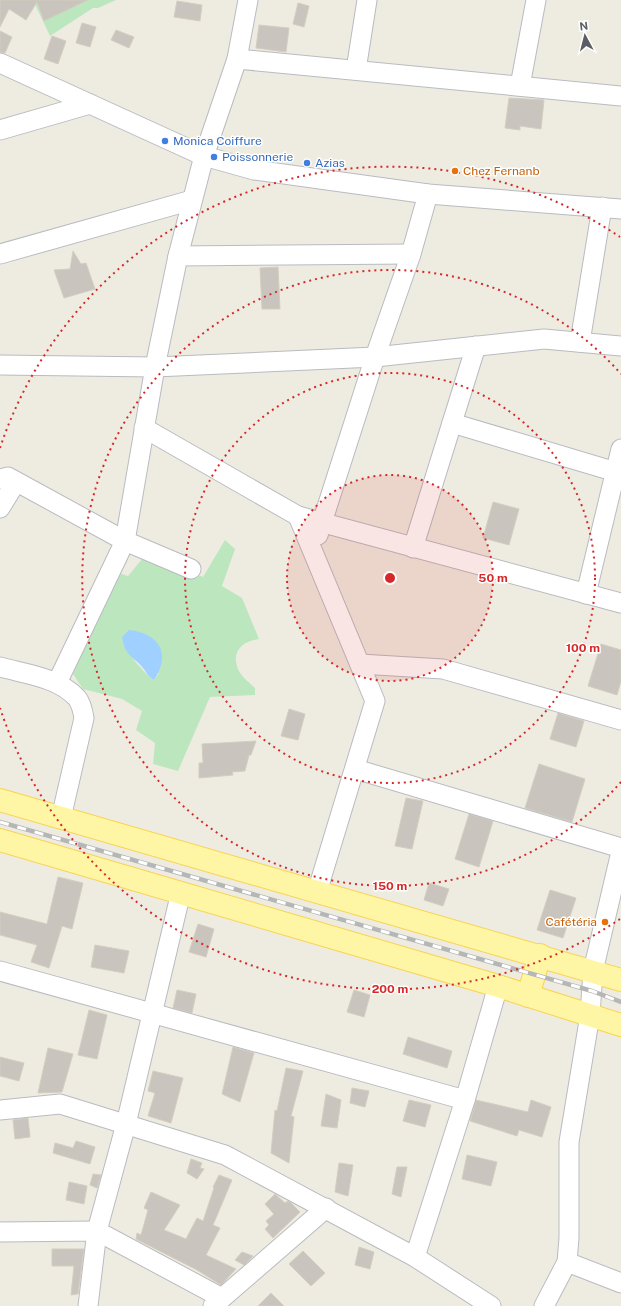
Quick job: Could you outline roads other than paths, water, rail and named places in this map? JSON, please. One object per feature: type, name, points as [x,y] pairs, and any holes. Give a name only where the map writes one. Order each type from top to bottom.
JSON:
[{"type":"main road","points":[[0,800],[540,955],[621,980]]},
{"type":"main road","points":[[0,840],[498,986],[621,1025]]},
{"type":"main road","points":[[528,996],[540,955]]},
{"type":"street","points":[[356,70],[367,0]]},
{"type":"street","points":[[520,86],[536,0]]},
{"type":"street","points":[[57,683],[125,541],[155,367],[178,256],[204,156],[237,59],[243,1]]},
{"type":"street","points":[[237,59],[621,96]]},
{"type":"street","points":[[0,63],[204,156],[273,173],[428,194],[621,209]]},
{"type":"street","points":[[0,130],[90,104]]},
{"type":"street","points":[[312,551],[375,357],[411,254],[428,194]]},
{"type":"street","points":[[0,254],[192,200]]},
{"type":"street","points":[[580,342],[602,207]]},
{"type":"street","points":[[178,256],[411,254]]},
{"type":"street","points":[[0,365],[155,367],[375,357],[544,338],[621,346]]},
{"type":"street","points":[[413,548],[476,346]]},
{"type":"street","points":[[452,423],[616,472]]},
{"type":"street","points":[[144,428],[298,516],[621,603]]},
{"type":"street","points":[[586,594],[621,449]]},
{"type":"street","points":[[0,508],[8,481],[125,541],[191,569]]},
{"type":"street","points":[[298,516],[375,701],[318,892]]},
{"type":"street","points":[[360,664],[443,669],[621,720]]},
{"type":"street","points":[[0,667],[57,683],[77,698],[84,718],[61,818]]},
{"type":"street","points":[[355,769],[621,848]]},
{"type":"street","points":[[544,1306],[562,1275],[567,1262],[569,1238],[569,1142],[590,1015],[594,971],[621,852]]},
{"type":"street","points":[[88,1306],[97,1231],[126,1124],[181,892]]},
{"type":"street","points":[[0,971],[465,1100]]},
{"type":"street","points":[[415,1257],[465,1100],[498,986]]},
{"type":"street","points":[[0,1110],[60,1104],[225,1155],[415,1257],[491,1306]]},
{"type":"street","points":[[0,1232],[97,1231],[215,1300],[326,1208]]},
{"type":"street","points":[[567,1262],[621,1283]]},
{"type":"water","points":[[129,630],[148,635],[160,646],[162,662],[154,680],[127,652],[123,644],[122,637]]},
{"type":"railway","points":[[0,822],[592,991],[621,1002]]},
{"type":"place","name":"Monica Coiffure","points":[[165,141]]},
{"type":"place","name":"Poissonnerie","points":[[214,157]]},
{"type":"place","name":"Azias","points":[[307,163]]},
{"type":"place","name":"Chez Fernanb","points":[[455,171]]},
{"type":"place","name":"Cafétéria","points":[[605,922]]}]
